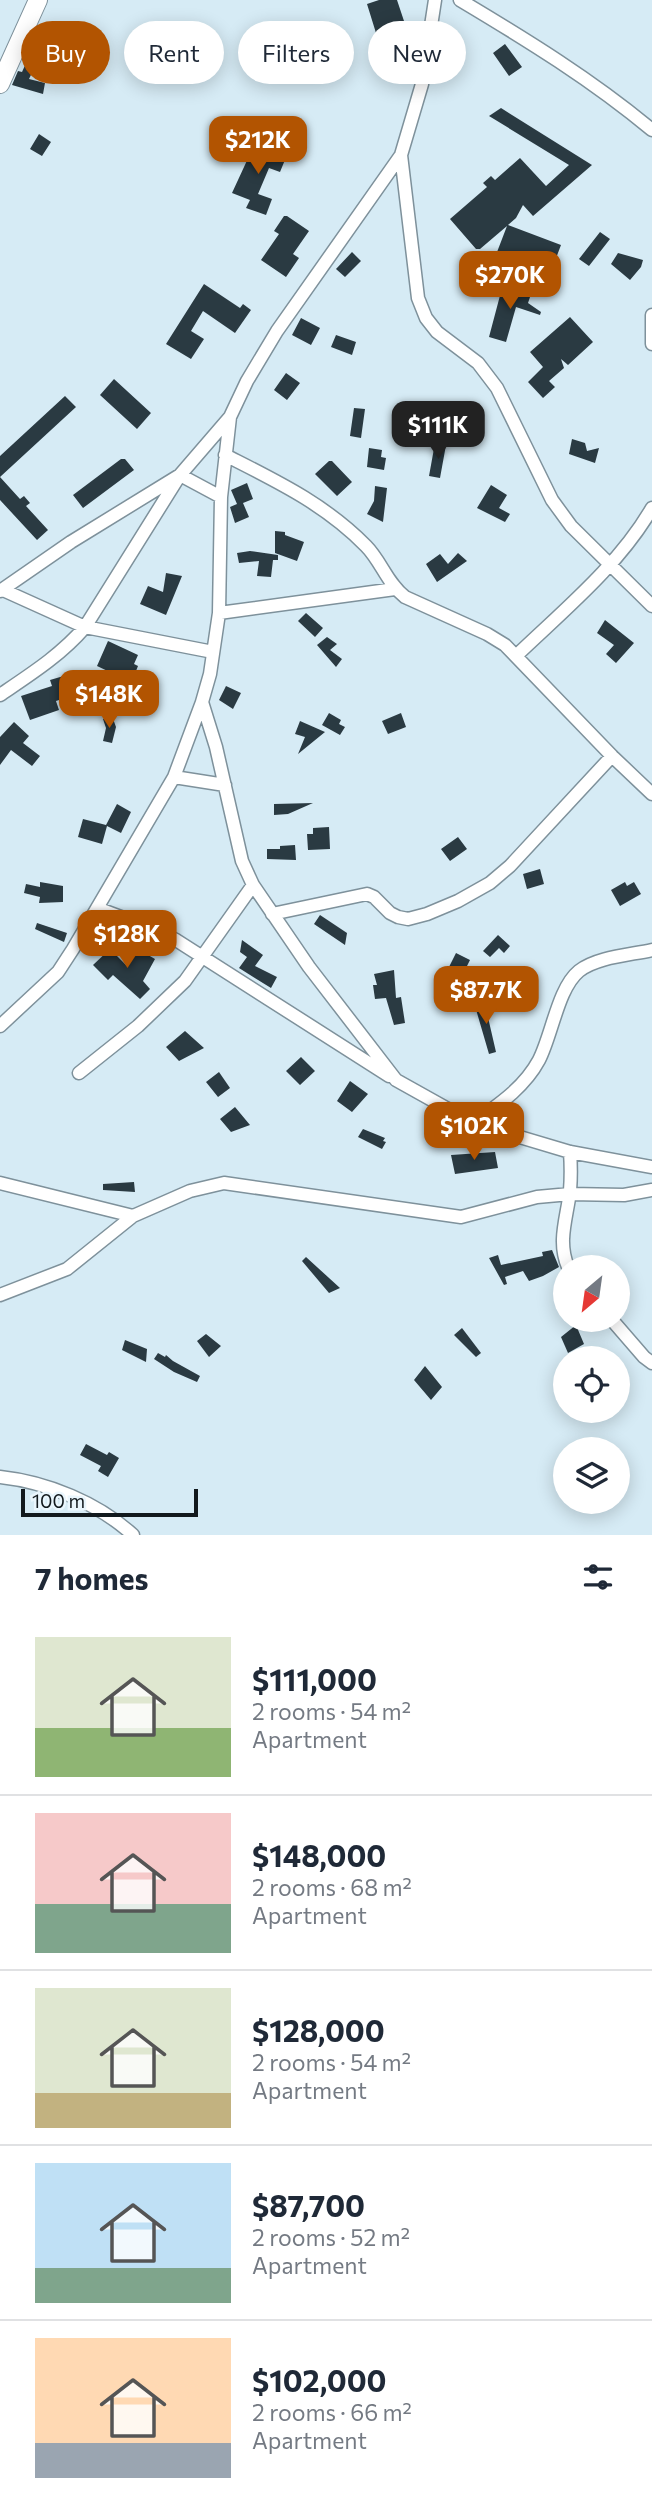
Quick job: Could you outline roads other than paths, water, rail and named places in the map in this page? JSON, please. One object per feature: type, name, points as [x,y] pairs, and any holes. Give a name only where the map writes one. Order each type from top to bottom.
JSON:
[{"type":"street","points":[[0,84],[38,0]]},
{"type":"street","points":[[0,695],[48,662],[85,627],[180,475],[230,417],[247,381],[278,331],[401,155],[422,84],[435,0]]},
{"type":"street","points":[[460,0],[590,81],[652,130]]},
{"type":"street","points":[[401,155],[418,298],[426,318],[437,332],[478,363],[496,388],[552,500],[571,526],[652,606]]},
{"type":"street","points":[[652,315],[652,344]]},
{"type":"street","points":[[0,1026],[58,972],[174,777],[202,702],[213,652],[219,613],[220,497],[230,417]]},
{"type":"street","points":[[225,455],[300,493],[336,518],[368,548],[395,589],[420,606],[487,634],[517,655],[612,756],[652,794]]},
{"type":"street","points":[[180,475],[220,497]]},
{"type":"street","points":[[2,591],[71,542],[180,475]]},
{"type":"street","points":[[517,655],[610,563],[638,532],[652,508]]},
{"type":"street","points":[[219,613],[395,589]]},
{"type":"street","points":[[2,591],[85,627],[213,652]]},
{"type":"street","points":[[202,702],[242,861],[253,885],[309,967],[396,1080]]},
{"type":"street","points":[[272,914],[367,894],[374,897],[390,913],[408,919],[458,901],[490,883],[510,866],[612,756]]},
{"type":"street","points":[[174,777],[225,785]]},
{"type":"street","points":[[79,1073],[138,1026],[185,981],[253,885]]},
{"type":"street","points":[[97,908],[153,929],[204,957],[396,1080],[473,1123],[570,1153],[652,1167]]},
{"type":"street","points":[[473,1123],[506,1100],[539,1061],[569,983],[579,971],[598,962],[652,950]]},
{"type":"street","points":[[564,1255],[562,1236],[570,1194],[570,1153]]},
{"type":"street","points":[[0,1295],[67,1269],[134,1216],[190,1191],[224,1182],[461,1217],[537,1198],[570,1194],[624,1195],[652,1190]]},
{"type":"street","points":[[0,1183],[134,1216]]},
{"type":"street","points":[[622,1332],[643,1357],[652,1363]]},
{"type":"street","points":[[0,1477],[22,1479],[62,1493],[97,1509],[133,1535]]}]
